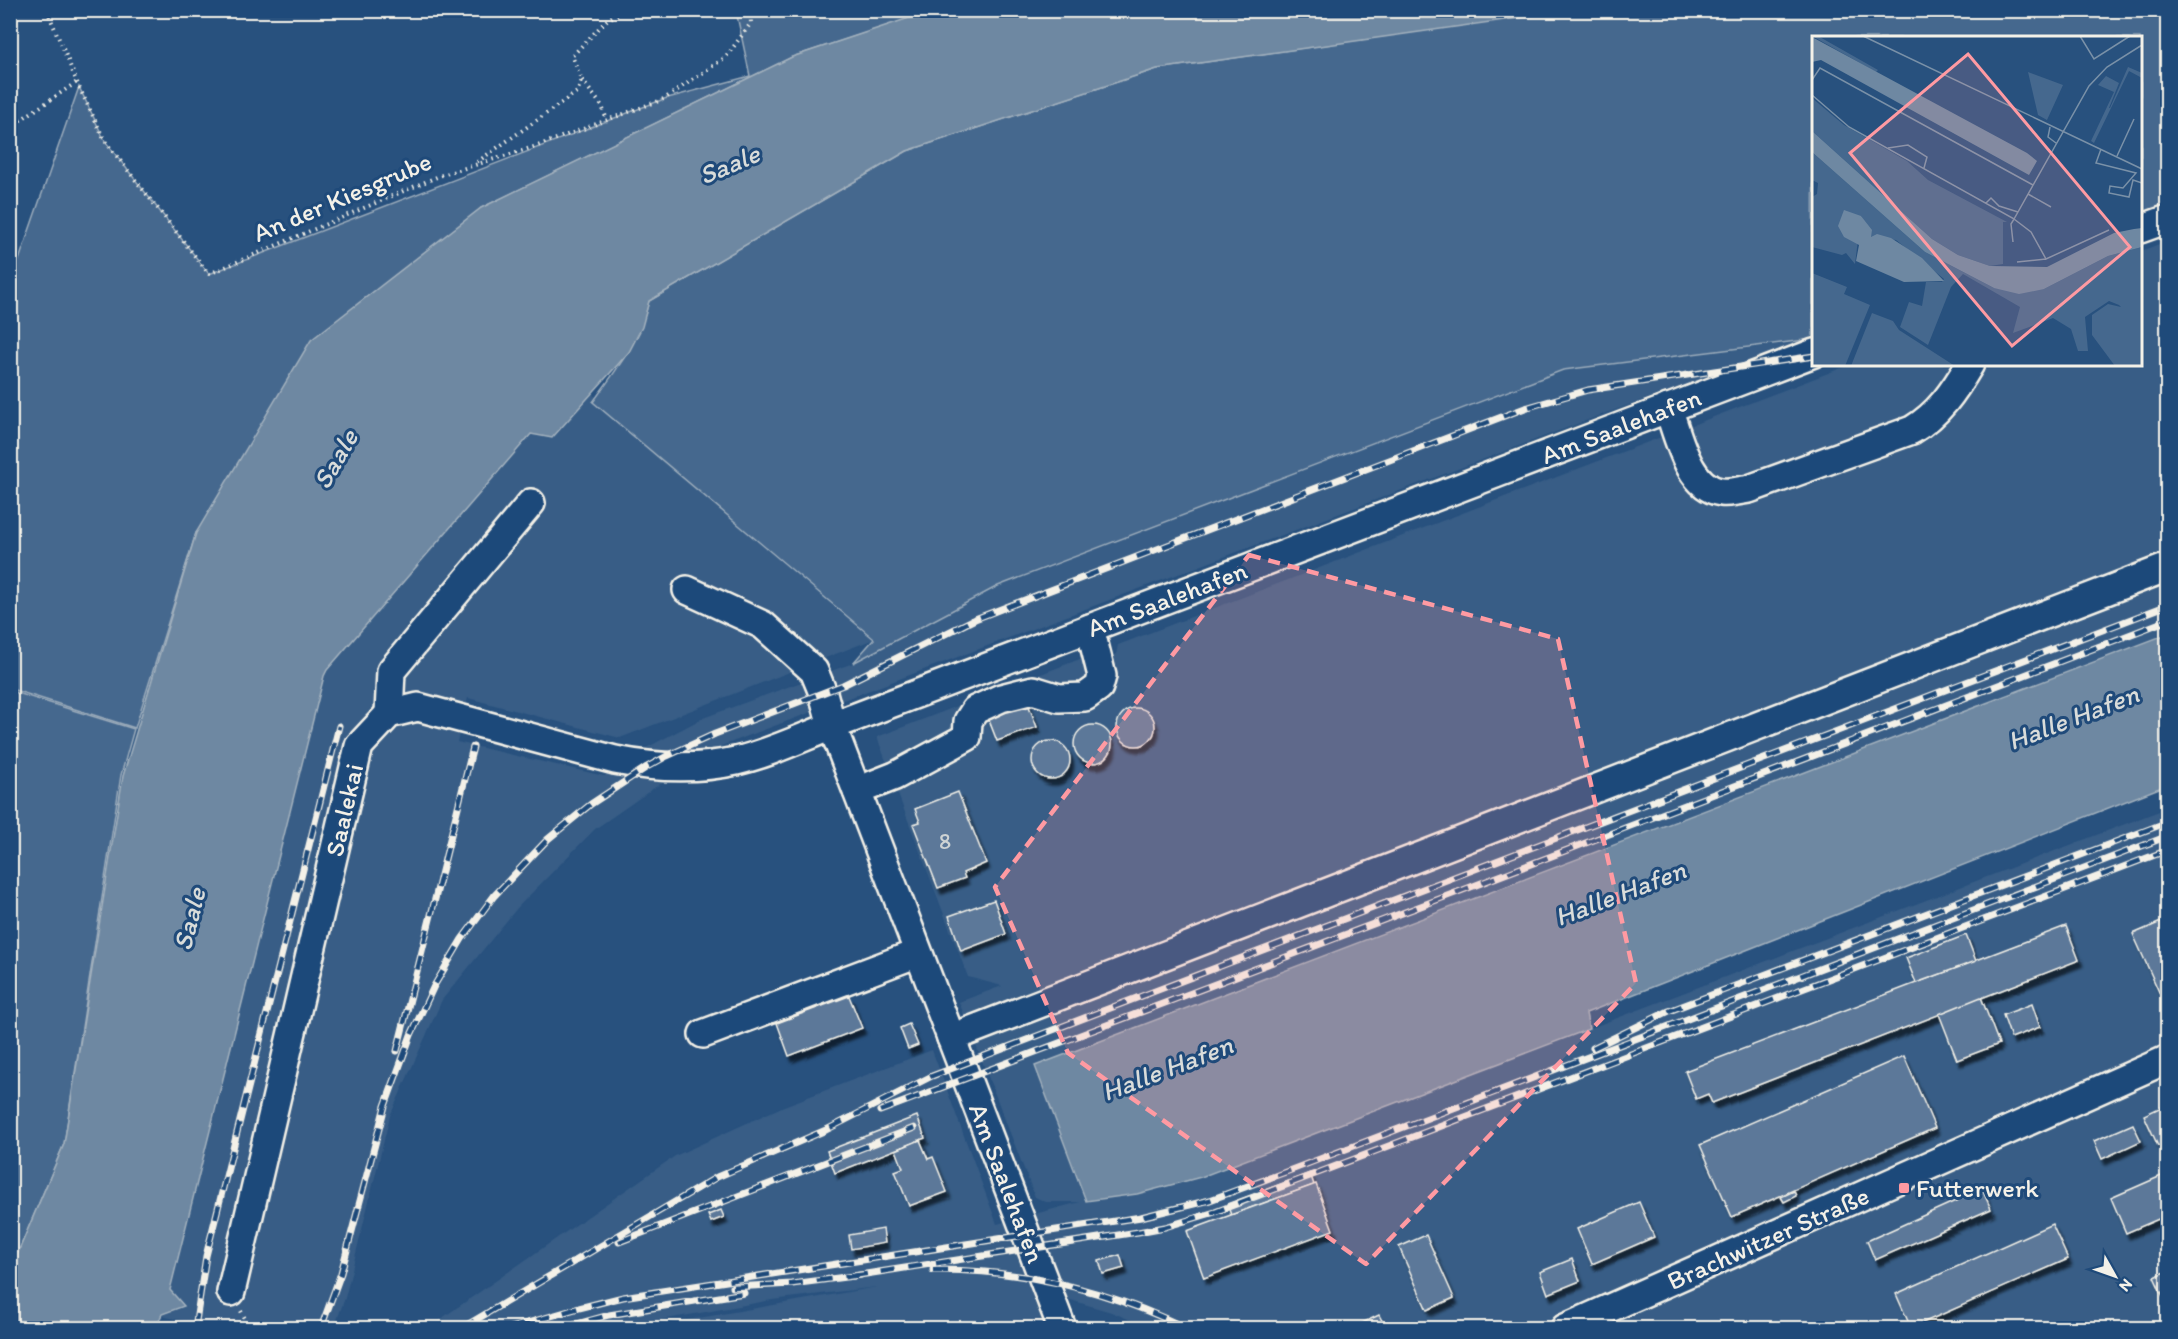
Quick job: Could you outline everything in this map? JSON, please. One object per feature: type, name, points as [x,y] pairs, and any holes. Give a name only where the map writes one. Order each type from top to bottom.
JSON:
[{"type":"street","points":[[2142,228],[2168,219]]},
{"type":"street","name":"Am Saalehafen","points":[[1062,1329],[832,726],[1812,354]]},
{"type":"street","points":[[1668,408],[1690,468],[1696,477],[1703,485],[1713,490],[1732,492],[1749,489],[1912,430],[1944,405],[1969,366]]},
{"type":"street","points":[[531,503],[391,671],[389,714],[418,707],[615,760],[658,767],[690,768],[736,761],[832,726],[814,671],[763,625],[687,590]]},
{"type":"street","points":[[951,1038],[2168,567]]},
{"type":"street","points":[[857,791],[895,776],[967,737],[968,721],[975,710],[1001,698],[1033,690],[1059,698],[1085,697],[1100,687],[1102,676],[1089,628]]},
{"type":"street","name":"Saalekai","points":[[231,1292],[359,746],[389,714]]},
{"type":"street","points":[[703,1034],[918,952]]},
{"type":"street","name":"Brachwitzer Straße","points":[[1565,1329],[2168,1059]]},
{"type":"path","name":"An der Kiesgrube","points":[[47,10],[105,141],[209,274],[439,176],[537,146],[664,99],[726,57],[751,23],[750,10]]},
{"type":"path","points":[[607,120],[602,106],[582,80],[572,56],[607,20],[623,10]]},
{"type":"path","points":[[473,165],[577,92],[582,80]]},
{"type":"path","points":[[10,127],[77,82]]},
{"type":"highlighted area","points":[[1249,555],[1558,639],[1636,983],[1366,1264],[1068,1053],[995,887]]},
{"type":"shaded area","points":[[1568,10],[2167,11],[2167,205],[2142,216],[2142,36],[1812,36],[1812,339],[1563,370],[998,586],[853,663],[874,639],[593,402],[633,343],[649,301],[907,151],[1157,69]]},
{"type":"shaded area","points":[[736,11],[933,11],[792,57],[481,208],[196,533],[135,728],[11,689],[11,283],[79,87],[105,141],[209,274],[664,99],[750,76]]},
{"type":"shaded area","points":[[2167,241],[2167,634],[1035,1066],[1085,1201],[1137,1194],[1201,1177],[2167,808],[2167,1328],[1150,1328],[1111,1312],[1030,1288],[1045,1328],[641,1328],[877,1287],[772,1300],[629,1328],[430,1328],[675,1156],[784,1106],[932,1050],[997,1224],[1080,1202],[1046,1202],[1035,1197],[959,1002],[1002,986],[968,977],[896,789],[891,763],[886,761],[877,737],[1080,659],[1087,665],[1099,662],[1116,655],[1118,645],[1846,366],[2142,366],[2142,251]]},
{"type":"shaded area","points":[[1808,341],[1604,414],[724,745],[654,788],[595,829],[518,907],[442,1000],[390,1116],[345,1298],[334,1328],[184,1328],[185,1321],[132,1310],[296,651],[550,357],[874,639],[620,738],[468,698],[457,742],[604,776],[648,747],[703,718],[853,663],[998,586],[1563,370]]},
{"type":"shaded area","points":[[11,691],[134,729],[121,775],[64,1144],[11,1269]]},
{"type":"water","name":"Saale","points":[[933,10],[1568,11],[1157,69],[907,151],[649,301],[642,327],[629,352],[552,438],[531,434],[324,676],[170,1290],[184,1306],[162,1314],[156,1328],[11,1328],[11,1269],[64,1144],[123,776],[196,533],[311,340],[481,208],[792,57]]},
{"type":"water","name":"Halle Hafen","points":[[2167,634],[2167,785],[1586,1013],[1589,1029],[1201,1177],[1137,1194],[1086,1201],[1035,1066]]},
{"type":"building","points":[[1025,696],[1037,727],[997,741],[985,710]]},
{"type":"building","points":[[1136,708],[1150,713],[1155,727],[1150,741],[1136,746],[1122,741],[1117,727],[1122,713]]},
{"type":"building","points":[[1093,725],[1107,730],[1112,744],[1107,758],[1093,763],[1079,758],[1074,744],[1079,730]]},
{"type":"building","points":[[1051,741],[1065,746],[1070,760],[1065,774],[1051,779],[1037,774],[1032,760],[1037,746]]},
{"type":"building","points":[[958,792],[986,863],[963,873],[965,878],[938,888],[913,824],[920,822],[915,809]]},
{"type":"building","points":[[994,900],[1006,934],[961,951],[949,916]]},
{"type":"building","points":[[2168,919],[2168,1012],[2133,934]]},
{"type":"building","points":[[2066,926],[2079,960],[1712,1103],[1708,1094],[1696,1099],[1685,1071]]},
{"type":"building","points":[[1966,935],[1976,961],[1916,983],[1906,958]]},
{"type":"building","points":[[849,996],[862,1028],[789,1056],[777,1023]]},
{"type":"building","points":[[1981,997],[1999,1044],[1957,1060],[1939,1014]]},
{"type":"building","points":[[2032,1004],[2040,1027],[2011,1038],[2003,1015]]},
{"type":"building","points":[[909,1024],[918,1045],[908,1049],[900,1028]]},
{"type":"building","points":[[1904,1056],[1935,1128],[1732,1217],[1700,1145]]},
{"type":"building","points":[[2168,1104],[2168,1141],[2158,1146],[2144,1115]]},
{"type":"building","points":[[917,1116],[925,1138],[835,1173],[827,1151]]},
{"type":"building","points":[[2133,1124],[2141,1141],[2102,1159],[2094,1141]]},
{"type":"building","points":[[920,1140],[928,1159],[933,1157],[947,1192],[909,1206],[895,1171],[903,1168],[896,1150]]},
{"type":"building","points":[[1310,1173],[1314,1185],[1231,1215],[1227,1204]]},
{"type":"building","points":[[2168,1173],[2168,1215],[2126,1233],[2111,1198]]},
{"type":"building","points":[[1316,1184],[1333,1230],[1204,1278],[1187,1231]]},
{"type":"building","points":[[1982,1189],[1991,1209],[1875,1260],[1867,1241]]},
{"type":"building","points":[[1794,1191],[1796,1196],[1784,1202],[1781,1197]]},
{"type":"building","points":[[1639,1202],[1654,1237],[1592,1264],[1577,1229]]},
{"type":"building","points":[[721,1210],[724,1217],[711,1222],[708,1215]]},
{"type":"building","points":[[2052,1224],[2068,1259],[1911,1328],[1896,1294]]},
{"type":"building","points":[[883,1229],[885,1243],[851,1249],[849,1235]]},
{"type":"building","points":[[1426,1235],[1454,1298],[1427,1310],[1399,1247]]},
{"type":"building","points":[[1120,1255],[1124,1268],[1103,1274],[1099,1261]]},
{"type":"building","points":[[1572,1259],[1580,1281],[1548,1294],[1540,1272]]},
{"type":"building","points":[[2168,1271],[2168,1307],[2154,1277]]},
{"type":"building","points":[[1379,1315],[1386,1328],[1352,1328]]},
{"type":"building","points":[[1121,1321],[1131,1325],[1129,1328],[1119,1327]]},
{"type":"railway","points":[[321,1328],[341,1273],[385,1106],[411,1035],[434,986],[462,939],[494,896],[548,839],[591,804],[647,767],[715,734],[843,685],[975,619],[1525,408],[1588,390],[1812,356]]},
{"type":"railway","points":[[462,1328],[717,1177],[826,1130],[932,1076],[2168,605]]},
{"type":"railway","points":[[880,1111],[2168,620]]},
{"type":"railway","points":[[195,1328],[206,1256],[339,726]]},
{"type":"railway","points":[[397,1051],[473,747]]},
{"type":"railway","points":[[1593,1048],[1669,1011],[2168,822]]},
{"type":"railway","points":[[510,1328],[623,1297],[1141,1217],[1210,1200],[2168,836]]},
{"type":"railway","points":[[853,1276],[1138,1232],[1165,1227],[1215,1212],[2168,850]]},
{"type":"railway","points":[[619,1242],[914,1128]]},
{"type":"railway","points":[[933,1270],[999,1273],[1063,1284],[1126,1303],[1186,1328]]},
{"type":"railway","points":[[733,1287],[792,1284],[861,1275]]},
{"type":"railway","points":[[562,1328],[609,1315],[744,1293]]},
{"type":"place","name":"Futterwerk","points":[[1904,1188]]}]
